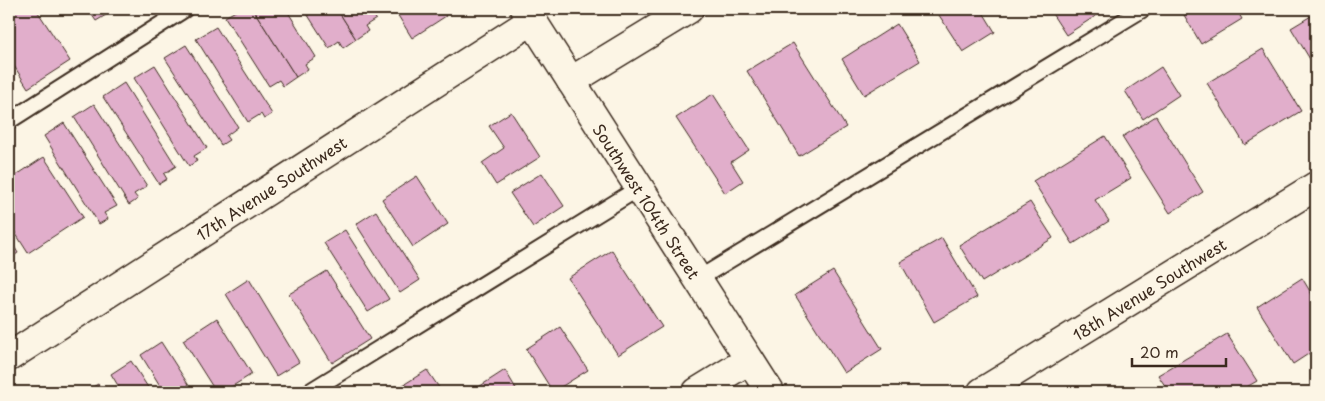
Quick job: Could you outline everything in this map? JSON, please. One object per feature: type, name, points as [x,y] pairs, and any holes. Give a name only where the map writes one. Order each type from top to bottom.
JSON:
[{"type":"street","points":[[571,81],[689,9]]},
{"type":"street","name":"Southwest 104th Street","points":[[529,14],[770,392]]},
{"type":"street","name":"17th Avenue Southwest","points":[[9,357],[529,14]]},
{"type":"street","name":"18th Avenue Southwest","points":[[982,392],[1316,186]]},
{"type":"street","points":[[697,392],[749,360]]},
{"type":"lane","points":[[698,279],[1143,9]]},
{"type":"lane","points":[[9,121],[179,10]]},
{"type":"lane","points":[[309,392],[639,188]]},
{"type":"building","points":[[9,9],[36,9],[70,61],[28,88],[9,58]]},
{"type":"building","points":[[88,9],[116,9],[96,21]]},
{"type":"building","points":[[239,9],[253,9],[296,77],[283,86],[279,80],[269,86],[225,17]]},
{"type":"building","points":[[253,9],[286,9],[316,57],[305,64],[308,69],[296,77]]},
{"type":"building","points":[[304,9],[337,9],[356,39],[343,48],[339,41],[329,48]]},
{"type":"building","points":[[337,9],[370,9],[376,19],[365,26],[368,31],[356,39]]},
{"type":"building","points":[[394,9],[441,9],[446,16],[412,38]]},
{"type":"building","points":[[935,9],[981,9],[995,32],[963,52]]},
{"type":"building","points":[[1049,9],[1094,9],[1097,15],[1066,35]]},
{"type":"building","points":[[1194,9],[1236,9],[1242,19],[1201,44],[1184,15]]},
{"type":"building","points":[[1316,13],[1316,69],[1291,28]]},
{"type":"building","points":[[897,24],[920,61],[864,95],[842,59]]},
{"type":"building","points":[[216,27],[272,114],[264,119],[261,114],[248,122],[196,39]]},
{"type":"building","points":[[793,43],[846,127],[799,156],[747,71]]},
{"type":"building","points":[[186,45],[238,127],[226,136],[229,140],[221,145],[165,58]]},
{"type":"building","points":[[1263,49],[1301,111],[1245,145],[1207,83]]},
{"type":"building","points":[[155,65],[207,148],[194,156],[197,161],[189,166],[134,78]]},
{"type":"building","points":[[1161,67],[1179,95],[1143,119],[1125,91]]},
{"type":"building","points":[[124,83],[176,166],[164,174],[167,179],[159,184],[103,97]]},
{"type":"building","points":[[713,94],[749,150],[731,162],[743,181],[725,193],[676,118]]},
{"type":"building","points":[[94,104],[147,186],[134,194],[138,199],[129,205],[74,117]]},
{"type":"building","points":[[511,112],[540,157],[496,185],[482,163],[504,148],[489,126]]},
{"type":"building","points":[[1156,116],[1203,192],[1170,213],[1122,137]]},
{"type":"building","points":[[64,123],[117,206],[104,213],[108,219],[99,224],[44,136]]},
{"type":"building","points":[[1105,136],[1131,178],[1095,200],[1109,221],[1073,244],[1033,181]]},
{"type":"building","points":[[44,157],[83,217],[28,253],[9,223],[9,180]]},
{"type":"building","points":[[542,173],[564,206],[533,227],[510,193]]},
{"type":"building","points":[[417,176],[448,224],[413,247],[382,199]]},
{"type":"building","points":[[1030,202],[1053,238],[982,282],[959,245]]},
{"type":"building","points":[[376,211],[420,280],[400,293],[356,224]]},
{"type":"building","points":[[345,230],[389,299],[368,312],[324,243]]},
{"type":"building","points":[[9,238],[18,253],[9,259]]},
{"type":"building","points":[[942,238],[977,297],[934,322],[900,262]]},
{"type":"building","points":[[612,250],[662,327],[618,355],[568,278]]},
{"type":"building","points":[[327,271],[370,339],[332,363],[289,294]]},
{"type":"building","points":[[833,271],[882,349],[844,373],[795,295]]},
{"type":"building","points":[[1302,278],[1316,301],[1316,349],[1293,364],[1257,307]]},
{"type":"building","points":[[249,279],[299,362],[276,376],[226,294]]},
{"type":"building","points":[[217,318],[252,374],[223,392],[216,392],[183,340]]},
{"type":"building","points":[[560,327],[588,370],[553,392],[526,349]]},
{"type":"building","points":[[1227,334],[1257,381],[1238,392],[1169,392],[1158,375]]},
{"type":"building","points":[[161,342],[193,392],[164,392],[141,355]]},
{"type":"building","points":[[131,361],[151,392],[122,392],[111,374]]},
{"type":"building","points":[[427,370],[442,392],[392,392]]},
{"type":"building","points":[[505,370],[518,392],[471,392]]},
{"type":"building","points":[[98,384],[103,392],[84,392]]}]
